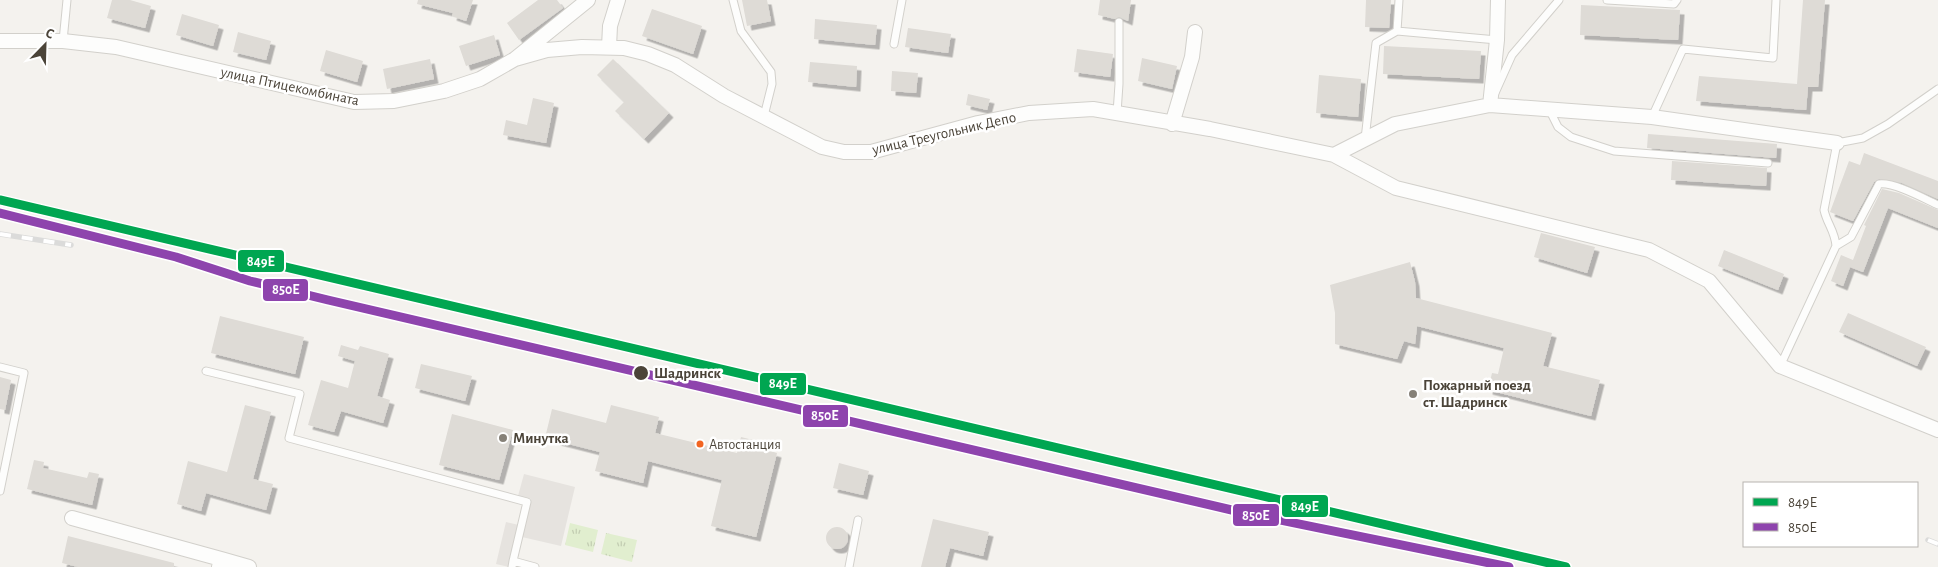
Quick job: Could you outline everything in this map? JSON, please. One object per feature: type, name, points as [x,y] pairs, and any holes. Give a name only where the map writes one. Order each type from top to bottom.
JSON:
[{"type":"street","name":"улица Птицекомбината","points":[[63,41],[116,47],[354,102],[394,101],[444,91],[480,79],[514,59],[588,0]]},
{"type":"street","points":[[609,47],[610,26],[618,0]]},
{"type":"street","points":[[1490,105],[1497,40],[1498,0]]},
{"type":"street","points":[[1172,124],[1192,57],[1196,32]]},
{"type":"street","points":[[0,41],[63,41]]},
{"type":"street","name":"улица Треугольник Депо","points":[[514,59],[547,50],[582,47],[624,48],[648,54],[675,65],[724,96],[822,148],[844,152],[871,152],[899,146],[978,122],[1029,113],[1093,109],[1210,129],[1334,155],[1396,188],[1649,250],[1709,281],[1780,366],[1938,430]]},
{"type":"street","points":[[1334,155],[1395,124],[1490,105],[1652,117],[1837,143]]},
{"type":"street","points":[[72,518],[220,563],[249,567]]},
{"type":"lane","points":[[63,41],[68,0]]},
{"type":"lane","points":[[733,0],[741,31],[771,72],[772,84],[764,116]]},
{"type":"lane","points":[[894,44],[902,0]]},
{"type":"lane","points":[[1396,31],[1399,0]]},
{"type":"lane","points":[[1490,105],[1512,55],[1559,0]]},
{"type":"lane","points":[[1607,0],[1674,4],[1677,0]]},
{"type":"lane","points":[[1652,117],[1683,49],[1773,58],[1776,0]]},
{"type":"lane","points":[[1117,113],[1119,22]]},
{"type":"lane","points":[[1365,139],[1376,43],[1396,31],[1497,40]]},
{"type":"lane","points":[[1782,362],[1836,246],[1836,236],[1826,218],[1824,210],[1837,143],[1863,138],[1888,124],[1938,89]]},
{"type":"lane","points":[[1548,109],[1558,127],[1571,136],[1614,151],[1768,163]]},
{"type":"lane","points":[[1836,246],[1851,237],[1879,184],[1892,186],[1938,204]]},
{"type":"lane","points":[[0,367],[24,373],[0,491]]},
{"type":"lane","points":[[206,371],[300,394],[288,438],[527,502],[513,564],[535,567]]},
{"type":"lane","points":[[849,567],[858,520]]},
{"type":"green space","points":[[570,523],[598,530],[593,552],[565,545]]},
{"type":"green space","points":[[606,533],[637,540],[632,562],[601,554]]},
{"type":"shaded area","points":[[524,474],[575,487],[561,546],[522,537],[531,499],[518,496]]},
{"type":"shaded area","points":[[506,522],[519,525],[509,567],[496,564]]},
{"type":"building","points":[[112,0],[130,0],[151,6],[145,28],[107,18]]},
{"type":"building","points":[[418,0],[473,0],[466,21],[452,16],[453,13],[417,4]]},
{"type":"building","points":[[538,0],[557,0],[563,8],[519,40],[507,23]]},
{"type":"building","points":[[742,0],[767,0],[771,21],[747,26]]},
{"type":"building","points":[[1100,0],[1131,0],[1128,21],[1119,17],[1115,19],[1098,15]]},
{"type":"building","points":[[1366,0],[1391,0],[1389,28],[1365,27]]},
{"type":"building","points":[[1803,0],[1825,0],[1818,87],[1808,87],[1806,110],[1696,101],[1699,76],[1797,84]]},
{"type":"building","points":[[1581,5],[1680,10],[1678,40],[1580,35]]},
{"type":"building","points":[[652,9],[702,26],[693,54],[642,36]]},
{"type":"building","points":[[182,14],[219,25],[213,46],[176,35]]},
{"type":"building","points":[[815,19],[877,25],[875,45],[814,39]]},
{"type":"building","points":[[908,28],[951,34],[948,53],[905,47]]},
{"type":"building","points":[[238,32],[271,41],[266,60],[233,52]]},
{"type":"building","points":[[494,35],[500,55],[466,66],[459,46]]},
{"type":"building","points":[[1384,46],[1481,51],[1479,79],[1383,74]]},
{"type":"building","points":[[1077,49],[1113,54],[1110,77],[1074,72]]},
{"type":"building","points":[[326,50],[363,61],[357,82],[320,71]]},
{"type":"building","points":[[1142,58],[1177,66],[1172,89],[1138,81]]},
{"type":"building","points":[[430,59],[434,79],[387,89],[383,69]]},
{"type":"building","points":[[613,59],[669,113],[644,139],[615,111],[624,102],[597,75]]},
{"type":"building","points":[[810,62],[857,66],[856,87],[808,82]]},
{"type":"building","points":[[892,71],[918,73],[916,93],[891,91]]},
{"type":"building","points":[[1319,75],[1361,79],[1358,117],[1316,113]]},
{"type":"building","points":[[968,94],[990,99],[987,110],[966,105]]},
{"type":"building","points":[[533,98],[554,103],[546,143],[503,135],[506,120],[527,125]]},
{"type":"building","points":[[1648,134],[1777,144],[1776,158],[1647,148]]},
{"type":"building","points":[[1864,153],[1938,181],[1938,199],[1902,183],[1879,179],[1874,182],[1853,221],[1830,212],[1849,161],[1860,165]]},
{"type":"building","points":[[1672,161],[1767,168],[1766,186],[1671,180]]},
{"type":"building","points":[[1882,189],[1899,193],[1938,210],[1938,228],[1888,208],[1863,272],[1850,267],[1843,286],[1831,281],[1841,255],[1853,260],[1866,226],[1864,225]]},
{"type":"building","points":[[1541,233],[1595,247],[1587,273],[1534,257]]},
{"type":"building","points":[[1724,250],[1784,274],[1778,290],[1718,266]]},
{"type":"building","points":[[1410,262],[1415,282],[1416,298],[1552,333],[1543,366],[1600,380],[1591,416],[1488,390],[1492,373],[1498,374],[1504,348],[1417,326],[1415,344],[1404,341],[1397,359],[1335,344],[1335,313],[1330,285]]},
{"type":"building","points":[[1848,313],[1926,347],[1917,366],[1839,332]]},
{"type":"building","points":[[220,316],[304,337],[295,374],[211,353]]},
{"type":"building","points":[[341,345],[358,350],[360,346],[389,354],[377,396],[390,400],[383,423],[341,411],[334,432],[308,425],[321,380],[348,388],[355,361],[338,356]]},
{"type":"building","points":[[421,364],[472,376],[465,401],[415,388]]},
{"type":"building","points":[[0,377],[11,380],[5,410],[0,409]]},
{"type":"building","points":[[245,405],[271,412],[253,479],[273,484],[266,510],[206,493],[201,511],[177,504],[188,461],[227,472]]},
{"type":"building","name":"Шадринск","points":[[611,405],[659,417],[655,433],[737,453],[741,437],[765,443],[763,449],[777,453],[756,537],[711,526],[722,480],[648,461],[643,483],[595,471],[600,452],[545,438],[552,409],[606,423]]},
{"type":"building","points":[[452,414],[513,430],[499,480],[439,465]]},
{"type":"building","points":[[34,460],[44,462],[43,468],[87,478],[89,472],[99,474],[92,505],[27,489]]},
{"type":"building","points":[[839,463],[869,471],[863,495],[833,488]]},
{"type":"building","points":[[933,519],[989,532],[983,556],[950,548],[945,567],[921,567]]},
{"type":"building","points":[[837,527],[847,534],[848,538],[841,548],[837,549],[827,542],[826,538],[833,528]]},
{"type":"building","points":[[68,536],[174,563],[174,567],[78,567],[62,563]]},
{"type":"railway","points":[[0,234],[71,245]]},
{"type":"railway","points":[[1928,540],[1938,544]]},
{"type":"transit line","name":"849Е","points":[[0,200],[1566,567]]},
{"type":"transit line","name":"850Е","points":[[0,213],[176,257],[250,281],[328,300],[1236,511],[1509,567]]},
{"type":"place","name":"Шадринск","points":[[641,373]]},
{"type":"place","name":"Пожарный поезд ст. Шадринск","points":[[1413,394]]},
{"type":"place","name":"Минутка","points":[[503,438]]},
{"type":"place","name":"Автостанция","points":[[700,444]]}]
